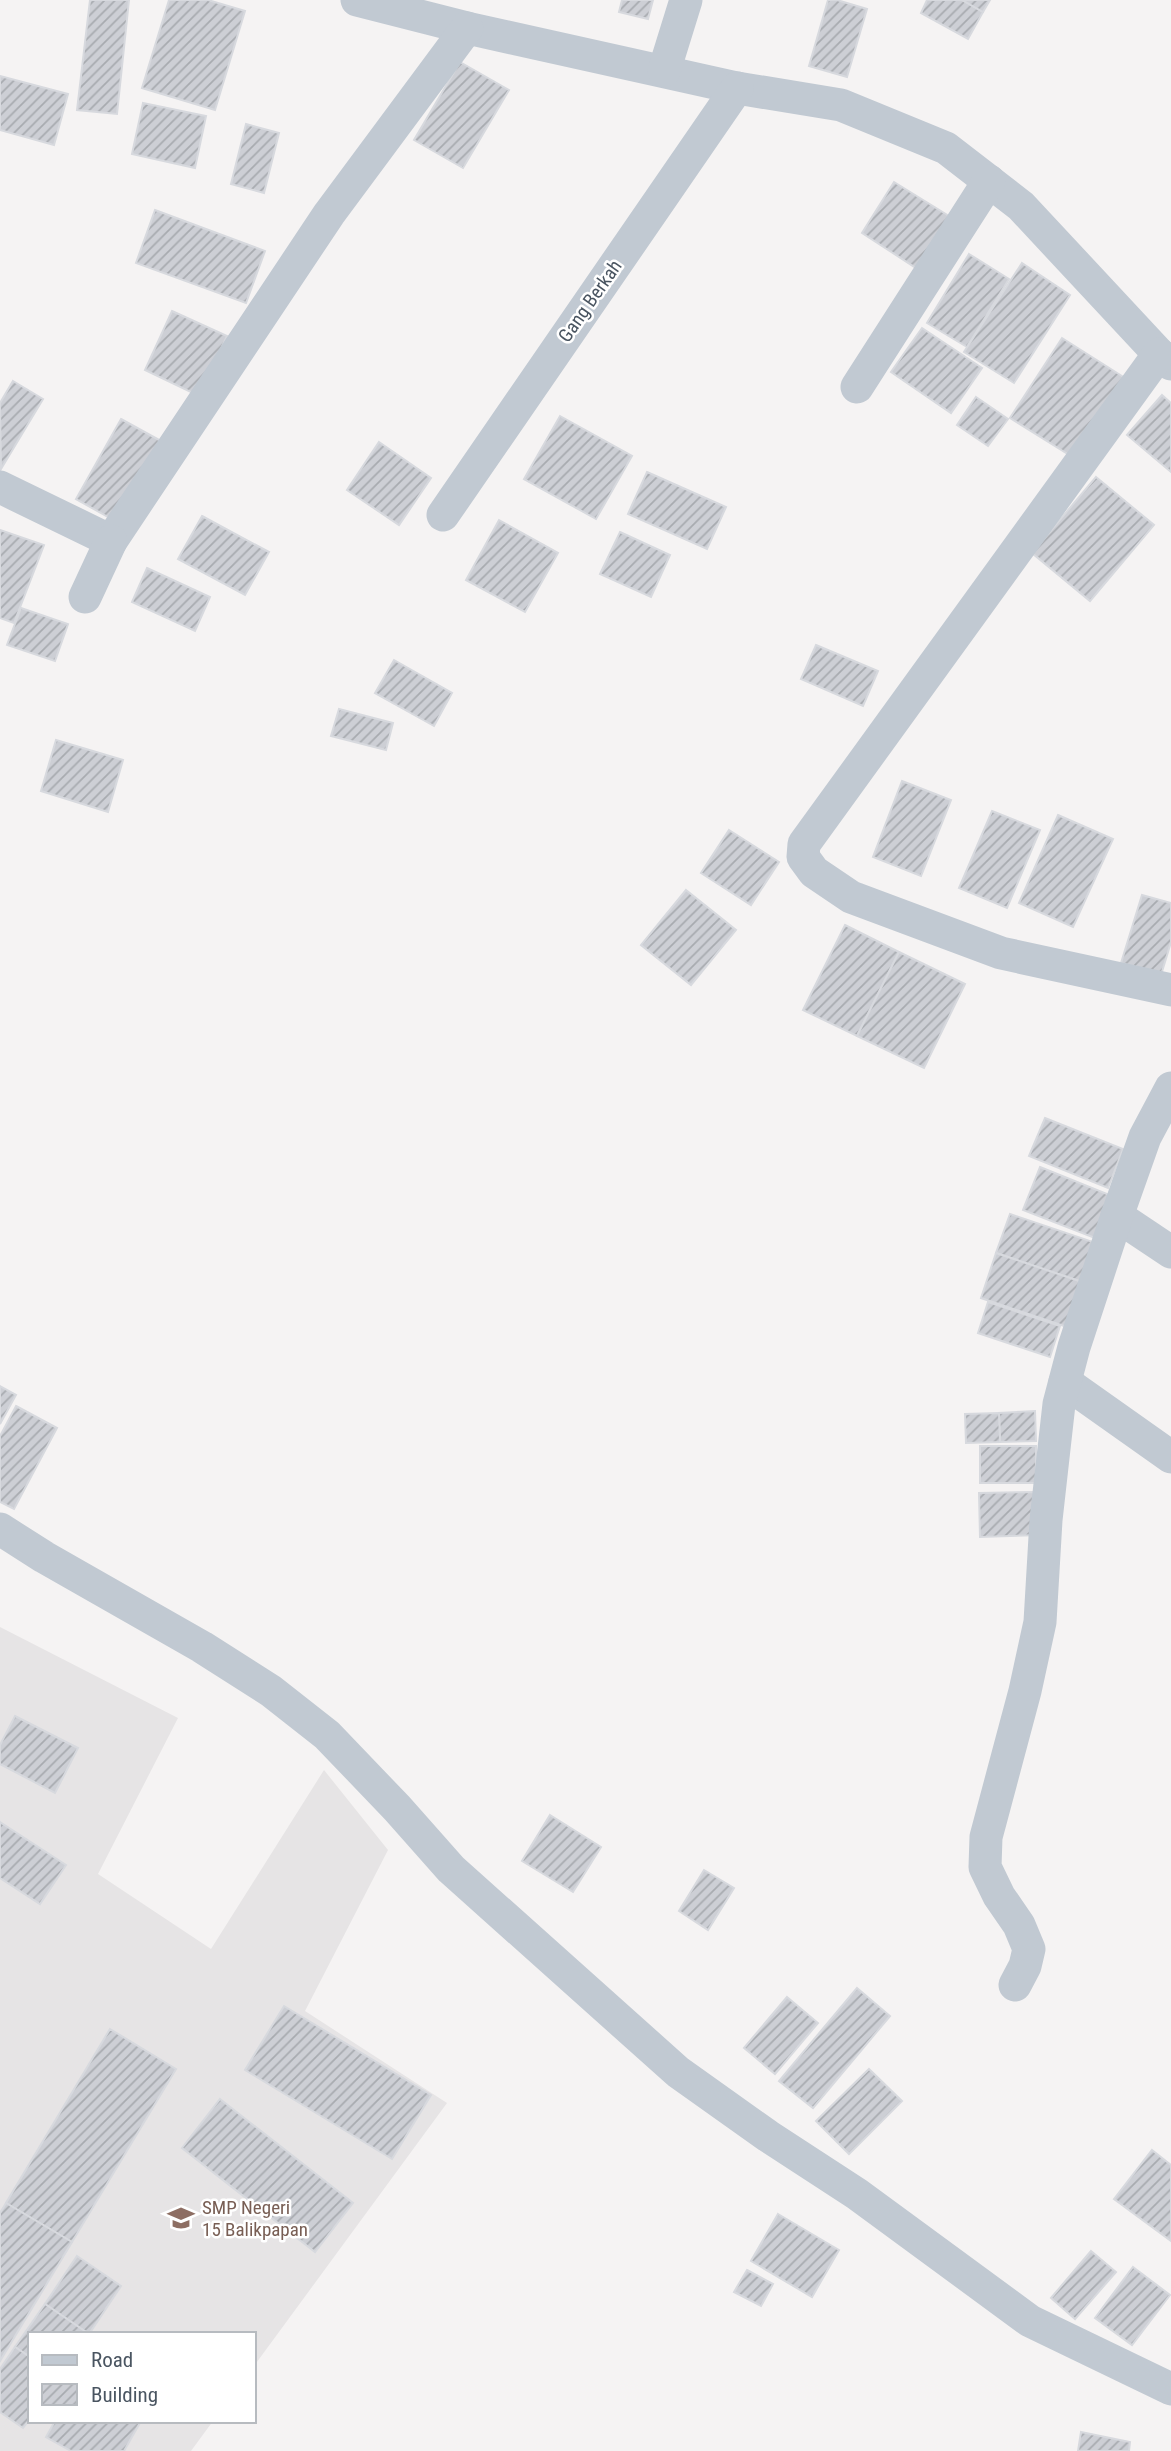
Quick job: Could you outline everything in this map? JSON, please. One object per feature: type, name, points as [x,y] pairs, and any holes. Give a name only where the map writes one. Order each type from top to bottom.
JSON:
[{"type":"street","points":[[357,0],[467,28],[737,88],[841,105],[946,148],[1021,206],[1165,359],[804,844],[803,857],[814,872],[850,897],[1001,953],[1171,990]]},
{"type":"street","points":[[664,71],[686,0]]},
{"type":"street","points":[[85,597],[111,541],[329,214],[467,28]]},
{"type":"street","name":"Gang Berkah","points":[[443,515],[737,88]]},
{"type":"street","points":[[857,387],[989,181]]},
{"type":"street","points":[[0,487],[111,541]]},
{"type":"street","points":[[1015,1986],[1025,1966],[1029,1949],[1019,1924],[999,1896],[985,1867],[986,1837],[1025,1691],[1040,1622],[1046,1520],[1059,1404],[1074,1347],[1117,1216],[1146,1137],[1171,1088]]},
{"type":"street","points":[[1117,1216],[1171,1252]]},
{"type":"street","points":[[1065,1382],[1171,1457]]},
{"type":"street","points":[[0,1529],[202,1647],[271,1691],[327,1735],[451,1869],[678,2072],[768,2136],[857,2194],[1030,2321],[1171,2389]]},
{"type":"shaded area","name":"SMP Negeri 15 Balikpapan","points":[[0,1627],[178,1718],[98,1874],[211,1949],[324,1770],[388,1850],[305,2011],[447,2103],[256,2363],[256,2332],[28,2332],[28,2423],[212,2423],[191,2451],[0,2451]]},
{"type":"building","points":[[90,0],[129,0],[117,114],[77,110]]},
{"type":"building","points":[[169,0],[208,0],[245,11],[215,110],[142,88]]},
{"type":"building","points":[[622,0],[653,0],[648,19],[619,12]]},
{"type":"building","points":[[828,0],[867,9],[847,77],[809,66]]},
{"type":"building","points":[[927,0],[962,0],[983,12],[968,39],[921,13]]},
{"type":"building","points":[[962,0],[990,0],[983,12]]},
{"type":"building","points":[[460,62],[509,90],[463,168],[414,140]]},
{"type":"building","points":[[0,76],[68,94],[54,145],[0,130]]},
{"type":"building","points":[[143,103],[206,116],[195,168],[132,154]]},
{"type":"building","points":[[246,124],[279,133],[264,193],[231,184]]},
{"type":"building","points":[[894,182],[949,216],[916,268],[862,233]]},
{"type":"building","points":[[155,210],[265,251],[246,303],[136,263]]},
{"type":"building","points":[[969,254],[1009,279],[967,347],[927,323]]},
{"type":"building","points":[[1022,263],[1070,295],[1014,383],[964,352]]},
{"type":"building","points":[[172,311],[227,336],[199,396],[145,370]]},
{"type":"building","points":[[922,328],[982,368],[951,413],[891,372]]},
{"type":"building","points":[[1062,338],[1125,378],[1074,458],[1010,418]]},
{"type":"building","points":[[13,381],[43,399],[1,469],[0,403]]},
{"type":"building","points":[[1162,395],[1171,403],[1171,472],[1127,435]]},
{"type":"building","points":[[976,397],[1008,419],[988,446],[957,425]]},
{"type":"building","points":[[560,416],[632,456],[596,519],[524,479]]},
{"type":"building","points":[[121,419],[161,441],[115,521],[76,499]]},
{"type":"building","points":[[379,442],[431,478],[399,525],[347,490]]},
{"type":"building","points":[[647,472],[726,507],[707,549],[628,514]]},
{"type":"building","points":[[1096,477],[1154,525],[1090,601],[1032,553]]},
{"type":"building","points":[[202,516],[269,552],[245,595],[178,559]]},
{"type":"building","points":[[499,520],[558,553],[525,612],[466,580]]},
{"type":"building","points":[[0,530],[44,545],[14,623],[0,618]]},
{"type":"building","points":[[620,532],[670,555],[651,597],[600,574]]},
{"type":"building","points":[[147,568],[210,597],[195,631],[132,602]]},
{"type":"building","points":[[21,608],[68,624],[55,661],[7,645]]},
{"type":"building","points":[[816,645],[878,671],[863,706],[801,679]]},
{"type":"building","points":[[394,660],[452,693],[434,726],[375,693]]},
{"type":"building","points":[[339,709],[393,723],[386,750],[331,736]]},
{"type":"building","points":[[56,740],[123,760],[108,812],[41,791]]},
{"type":"building","points":[[902,781],[951,800],[921,876],[873,857]]},
{"type":"building","points":[[992,811],[1040,830],[1007,908],[959,888]]},
{"type":"building","points":[[1058,815],[1113,839],[1073,927],[1019,903]]},
{"type":"building","points":[[729,830],[779,862],[751,905],[701,873]]},
{"type":"building","points":[[686,890],[736,930],[691,985],[641,945]]},
{"type":"building","points":[[1142,895],[1171,903],[1171,942],[1161,975],[1121,963]]},
{"type":"building","points":[[845,925],[899,952],[857,1036],[803,1010]]},
{"type":"building","points":[[899,952],[965,984],[924,1068],[857,1036]]},
{"type":"building","points":[[1045,1118],[1123,1149],[1108,1188],[1029,1156]]},
{"type":"building","points":[[1040,1167],[1117,1198],[1100,1240],[1023,1210]]},
{"type":"building","points":[[1010,1214],[1096,1243],[1082,1282],[996,1253]]},
{"type":"building","points":[[996,1253],[1082,1282],[1067,1327],[981,1298]]},
{"type":"building","points":[[988,1302],[1060,1326],[1050,1357],[978,1333]]},
{"type":"building","points":[[0,1386],[16,1395],[0,1424]]},
{"type":"building","points":[[16,1406],[57,1428],[14,1509],[0,1502],[0,1436]]},
{"type":"building","points":[[1035,1411],[1036,1441],[1000,1442],[999,1413]]},
{"type":"building","points":[[999,1413],[1000,1442],[966,1443],[965,1414]]},
{"type":"building","points":[[980,1446],[1036,1446],[1036,1483],[980,1483]]},
{"type":"building","points":[[1038,1492],[1040,1535],[980,1537],[979,1493]]},
{"type":"building","points":[[15,1716],[78,1748],[55,1793],[0,1764],[0,1745]]},
{"type":"building","points":[[550,1815],[601,1847],[573,1892],[522,1861]]},
{"type":"building","points":[[0,1822],[66,1865],[40,1904],[0,1878]]},
{"type":"building","points":[[704,1870],[734,1888],[708,1930],[679,1911]]},
{"type":"building","points":[[857,1988],[890,2016],[813,2108],[779,2081]]},
{"type":"building","points":[[787,1997],[818,2023],[775,2074],[744,2048]]},
{"type":"building","points":[[284,2006],[431,2095],[392,2159],[245,2070]]},
{"type":"building","points":[[110,2029],[176,2069],[72,2242],[6,2203]]},
{"type":"building","points":[[869,2069],[902,2101],[849,2154],[816,2121]]},
{"type":"building","points":[[220,2099],[353,2203],[315,2252],[182,2148]]},
{"type":"building","points":[[1152,2150],[1171,2165],[1171,2241],[1114,2199]]},
{"type":"building","points":[[6,2203],[72,2242],[0,2361],[0,2213]]},
{"type":"building","points":[[778,2214],[839,2250],[812,2297],[751,2261]]},
{"type":"building","points":[[1091,2251],[1116,2272],[1075,2319],[1051,2298]]},
{"type":"building","points":[[77,2256],[121,2286],[90,2332],[86,2332],[45,2304]]},
{"type":"building","points":[[1133,2267],[1170,2295],[1132,2345],[1095,2318]]},
{"type":"building","points":[[747,2270],[773,2284],[761,2306],[734,2292]]},
{"type":"building","points":[[45,2304],[86,2332],[28,2332],[28,2356],[15,2347]]},
{"type":"building","points":[[15,2347],[28,2356],[28,2422],[23,2428],[0,2412],[0,2369]]},
{"type":"building","points":[[54,2423],[140,2423],[124,2451],[71,2451],[46,2437]]},
{"type":"building","points":[[1081,2432],[1130,2442],[1129,2451],[1078,2451]]},
{"type":"place","name":"SMP Negeri 15 Balikpapan","points":[[181,2218]]}]
